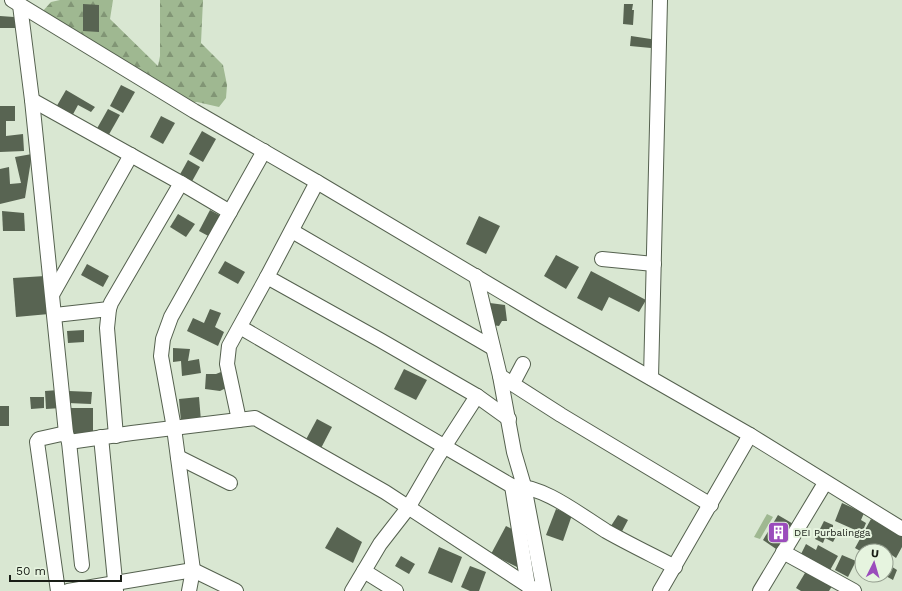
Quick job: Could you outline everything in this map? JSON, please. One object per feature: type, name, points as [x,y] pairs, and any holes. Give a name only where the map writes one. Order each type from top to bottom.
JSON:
[{"type":"street","points":[[651,378],[660,0]]},
{"type":"street","points":[[16,2],[32,100],[82,565]]},
{"type":"street","points":[[16,2],[194,111],[317,182],[544,317],[750,435],[825,483],[902,529]]},
{"type":"street","points":[[32,100],[230,212]]},
{"type":"street","points":[[189,591],[193,570],[174,428],[161,356],[163,339],[171,317],[264,151]]},
{"type":"street","points":[[52,293],[131,156]]},
{"type":"street","points":[[239,420],[227,364],[229,346],[317,182]]},
{"type":"street","points":[[116,436],[107,328],[109,310],[111,303],[181,183]]},
{"type":"street","points":[[292,231],[493,348]]},
{"type":"street","points":[[602,259],[654,264]]},
{"type":"street","points":[[476,276],[500,376],[504,416],[514,452],[517,486],[534,589]]},
{"type":"street","points":[[267,277],[476,396],[504,416]]},
{"type":"street","points":[[55,315],[109,310]]},
{"type":"street","points":[[240,327],[517,486],[555,500],[606,530],[675,567]]},
{"type":"street","points":[[513,383],[523,364]]},
{"type":"street","points":[[500,376],[561,415],[711,505]]},
{"type":"street","points":[[352,591],[380,544],[408,508],[476,396]]},
{"type":"street","points":[[58,591],[37,442],[39,439],[116,436],[255,418],[366,480],[534,589]]},
{"type":"street","points":[[660,591],[750,435]]},
{"type":"street","points":[[101,437],[116,587]]},
{"type":"street","points":[[178,457],[230,483]]},
{"type":"street","points":[[760,591],[825,483]]},
{"type":"street","points":[[783,552],[854,591]]},
{"type":"street","points":[[68,591],[116,587],[193,570],[236,591]]},
{"type":"street","points":[[364,571],[396,591]]},
{"type":"green space","points":[[60,0],[113,0],[110,19],[158,66],[160,56],[160,0],[203,0],[201,43],[223,65],[227,85],[226,98],[219,107],[197,102],[181,104],[112,69],[101,62],[42,12],[51,2]]},
{"type":"green space","points":[[767,514],[773,517],[760,539],[754,537]]},
{"type":"building","points":[[83,4],[99,5],[99,32],[83,31]]},
{"type":"building","points":[[624,4],[633,4],[633,25],[623,24]]},
{"type":"building","points":[[0,16],[14,17],[17,28],[0,28]]},
{"type":"building","points":[[631,36],[651,39],[651,48],[630,46]]},
{"type":"building","points":[[121,85],[135,92],[123,113],[110,106]]},
{"type":"building","points":[[66,90],[95,107],[91,112],[78,105],[71,118],[55,109]]},
{"type":"building","points":[[0,106],[15,106],[15,121],[6,121],[6,136],[23,134],[24,151],[0,152]]},
{"type":"building","points":[[108,109],[120,115],[107,138],[95,132]]},
{"type":"building","points":[[161,116],[175,123],[163,144],[150,137]]},
{"type":"building","points":[[202,131],[216,139],[203,162],[189,154]]},
{"type":"building","points":[[32,154],[25,198],[0,204],[0,169],[9,167],[10,184],[21,183],[15,157]]},
{"type":"building","points":[[188,160],[200,167],[190,185],[178,178]]},
{"type":"building","points":[[210,210],[223,217],[212,238],[199,231]]},
{"type":"building","points":[[2,211],[24,213],[25,231],[3,231]]},
{"type":"building","points":[[178,214],[195,224],[186,237],[170,227]]},
{"type":"building","points":[[479,216],[500,226],[486,254],[466,244]]},
{"type":"building","points":[[556,255],[579,267],[566,289],[544,276]]},
{"type":"building","points":[[225,261],[245,272],[238,284],[218,273]]},
{"type":"building","points":[[87,264],[109,276],[103,287],[81,275]]},
{"type":"building","points":[[591,271],[646,300],[639,312],[609,297],[602,311],[577,298]]},
{"type":"building","points":[[45,276],[49,314],[16,317],[13,278]]},
{"type":"building","points":[[490,303],[505,305],[507,321],[502,321],[499,326],[492,325]]},
{"type":"building","points":[[210,309],[221,313],[215,327],[224,332],[218,346],[187,331],[193,318],[204,323]]},
{"type":"building","points":[[84,330],[84,342],[68,343],[67,331]]},
{"type":"building","points":[[173,348],[190,349],[188,361],[199,359],[201,373],[182,376],[181,361],[173,362]]},
{"type":"building","points":[[404,369],[427,380],[416,400],[394,389]]},
{"type":"building","points":[[226,370],[230,386],[220,391],[205,389],[206,374],[216,374]]},
{"type":"building","points":[[59,390],[61,408],[46,409],[45,391]]},
{"type":"building","points":[[69,391],[92,392],[91,404],[68,403]]},
{"type":"building","points":[[30,397],[44,397],[44,408],[31,409]]},
{"type":"building","points":[[199,397],[201,421],[181,422],[179,399]]},
{"type":"building","points":[[0,406],[9,406],[9,426],[0,426]]},
{"type":"building","points":[[70,408],[93,408],[93,436],[71,437]]},
{"type":"building","points":[[317,419],[332,427],[318,454],[303,445]]},
{"type":"building","points":[[842,503],[864,513],[861,520],[866,523],[862,533],[835,521]]},
{"type":"building","points":[[556,509],[572,515],[563,541],[546,535]]},
{"type":"building","points":[[618,515],[628,520],[620,535],[609,529]]},
{"type":"building","name":"DEI Purbalingga","points":[[778,515],[795,525],[779,551],[763,540]]},
{"type":"building","points":[[871,519],[902,536],[902,547],[896,558],[894,557],[894,543],[858,543]]},
{"type":"building","points":[[824,521],[833,525],[833,529],[839,531],[833,542],[825,538],[823,543],[815,539]]},
{"type":"building","points":[[506,526],[524,535],[519,568],[491,554]]},
{"type":"building","points":[[337,527],[362,542],[353,563],[325,548]]},
{"type":"building","points":[[806,544],[816,550],[818,545],[838,556],[829,572],[800,556]]},
{"type":"building","points":[[439,547],[462,557],[452,583],[428,573]]},
{"type":"building","points":[[842,555],[854,560],[854,565],[848,577],[835,570]]},
{"type":"building","points":[[401,556],[415,564],[409,574],[395,566]]},
{"type":"building","points":[[470,566],[486,572],[479,591],[470,591],[461,587]]},
{"type":"building","points":[[808,568],[834,583],[829,591],[801,591],[796,588]]},
{"type":"building","points":[[894,568],[897,570],[894,578]]},
{"type":"place","name":"DEI Purbalingga","points":[[779,532]]}]
